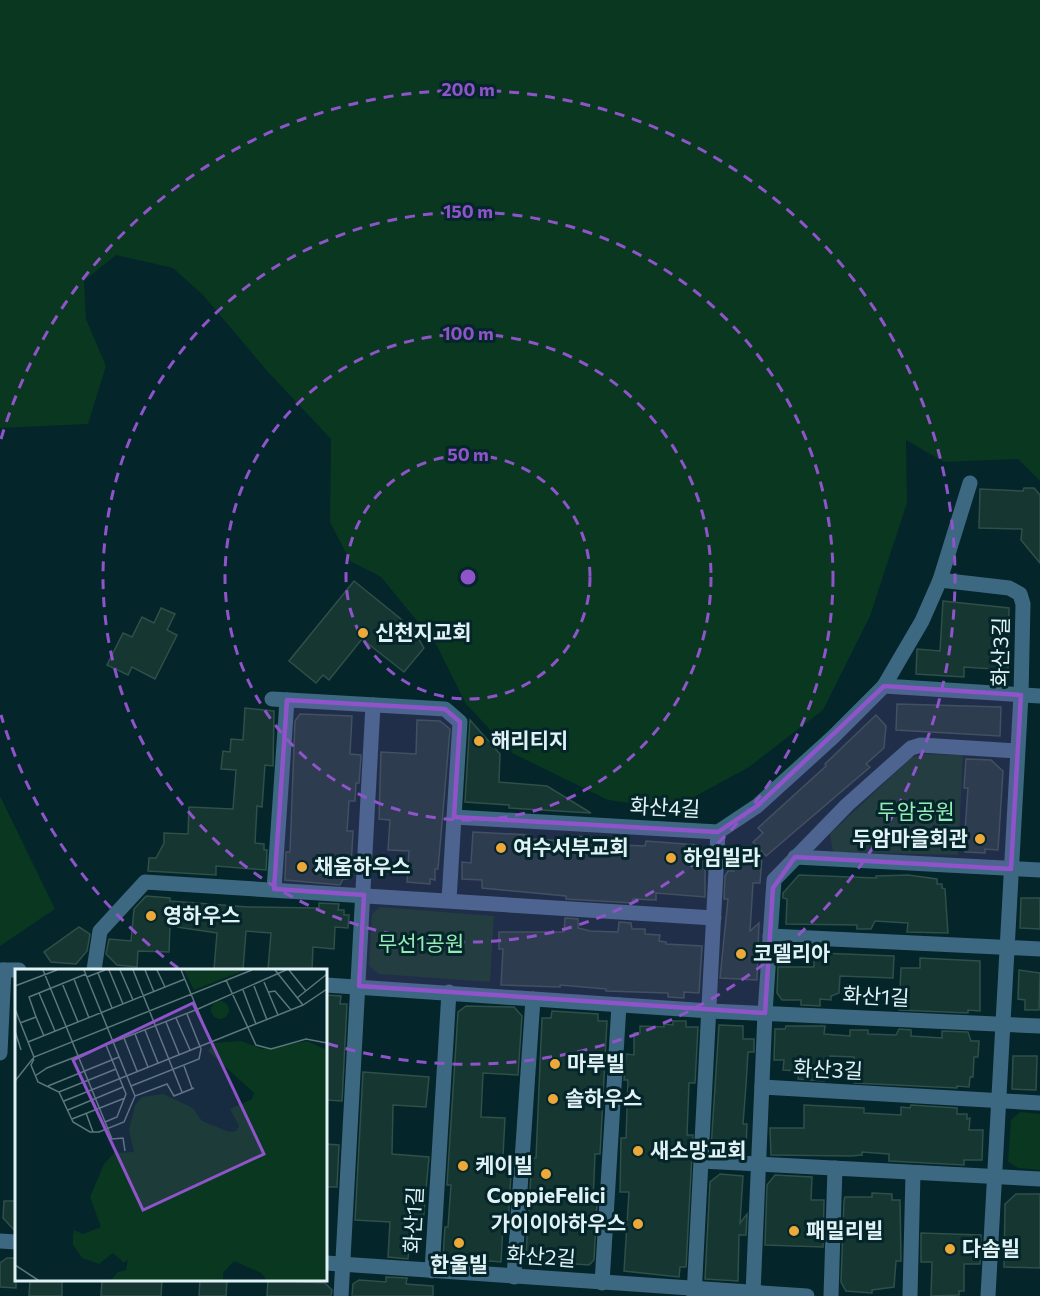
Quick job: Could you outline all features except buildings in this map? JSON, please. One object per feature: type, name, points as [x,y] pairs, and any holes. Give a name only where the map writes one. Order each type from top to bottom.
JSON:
[{"type":"street","points":[[940,580],[970,483]]},
{"type":"street","name":"화산4길","points":[[454,817],[718,832],[757,806],[833,737],[884,686],[922,621],[940,580]]},
{"type":"street","name":"화산3길","points":[[940,580],[1009,588],[1020,594],[1023,604],[1021,695],[988,1296]]},
{"type":"street","points":[[884,686],[1040,696]]},
{"type":"street","points":[[274,889],[279,699],[445,709],[460,722],[448,900]]},
{"type":"street","points":[[341,1296],[373,705]]},
{"type":"street","points":[[753,1293],[765,1013],[774,880],[795,857],[911,748],[921,745],[1017,751]]},
{"type":"street","points":[[694,1293],[718,832]]},
{"type":"street","points":[[795,857],[1040,870]]},
{"type":"street","points":[[94,969],[100,931],[145,882],[714,918]]},
{"type":"street","points":[[770,936],[1040,949]]},
{"type":"street","points":[[0,1053],[8,970]]},
{"type":"street","name":"화산1길","points":[[327,985],[710,1011],[1040,1026]]},
{"type":"street","name":"화산1길","points":[[432,1271],[449,992]]},
{"type":"street","points":[[514,1277],[533,999]]},
{"type":"street","points":[[602,1283],[619,1005]]},
{"type":"street","name":"화산3길","points":[[762,1087],[999,1101]]},
{"type":"street","points":[[999,1101],[1040,1103]]},
{"type":"street","points":[[701,1161],[1040,1179]]},
{"type":"street","points":[[831,1296],[835,1168]]},
{"type":"street","points":[[910,1296],[913,1173]]},
{"type":"street","points":[[0,1241],[15,1242]]},
{"type":"street","name":"화산2길","points":[[327,1263],[602,1283],[694,1293],[807,1296]]},
{"type":"highlighted area","points":[[884,686],[1021,695],[1011,869],[795,857],[773,888],[765,1013],[359,986],[364,895],[274,889],[287,700],[445,709],[460,722],[454,817],[718,832],[757,806]]},
{"type":"green space","points":[[0,0],[1040,0],[1040,481],[1018,459],[944,462],[906,440],[907,503],[870,616],[823,710],[749,767],[672,809],[608,800],[512,753],[466,704],[436,644],[381,577],[350,561],[330,522],[331,439],[268,372],[203,295],[173,268],[116,255],[84,281],[86,319],[106,366],[88,424],[0,428]]},
{"type":"green space","name":"두암공원","points":[[922,754],[963,755],[958,855],[833,852],[830,834],[911,758]]},
{"type":"green space","points":[[0,796],[55,909],[0,946]]},
{"type":"green space","name":"무선1공원","points":[[380,907],[494,916],[490,982],[379,974],[369,966],[372,914]]},
{"type":"green space","points":[[1020,1112],[1040,1114],[1040,1170],[1018,1168],[1008,1162],[1011,1120]]},
{"type":"place","name":"신천지교회","points":[[363,633]]},
{"type":"place","name":"해리티지","points":[[479,741]]},
{"type":"place","name":"두암마을회관","points":[[980,839]]},
{"type":"place","name":"여수서부교회","points":[[501,848]]},
{"type":"place","name":"하임빌라","points":[[671,858]]},
{"type":"place","name":"채움하우스","points":[[302,867]]},
{"type":"place","name":"영하우스","points":[[151,916]]},
{"type":"place","name":"코델리아","points":[[741,954]]},
{"type":"place","name":"마루빌","points":[[555,1064]]},
{"type":"place","name":"솔하우스","points":[[553,1099]]},
{"type":"place","name":"새소망교회","points":[[638,1151]]},
{"type":"place","name":"케이빌","points":[[463,1166]]},
{"type":"place","name":"CoppieFelici","points":[[546,1174]]},
{"type":"place","name":"가이이아하우스","points":[[638,1224]]},
{"type":"place","name":"패밀리빌","points":[[794,1231]]},
{"type":"place","name":"한울빌","points":[[459,1243]]},
{"type":"place","name":"다솜빌","points":[[950,1249]]}]
